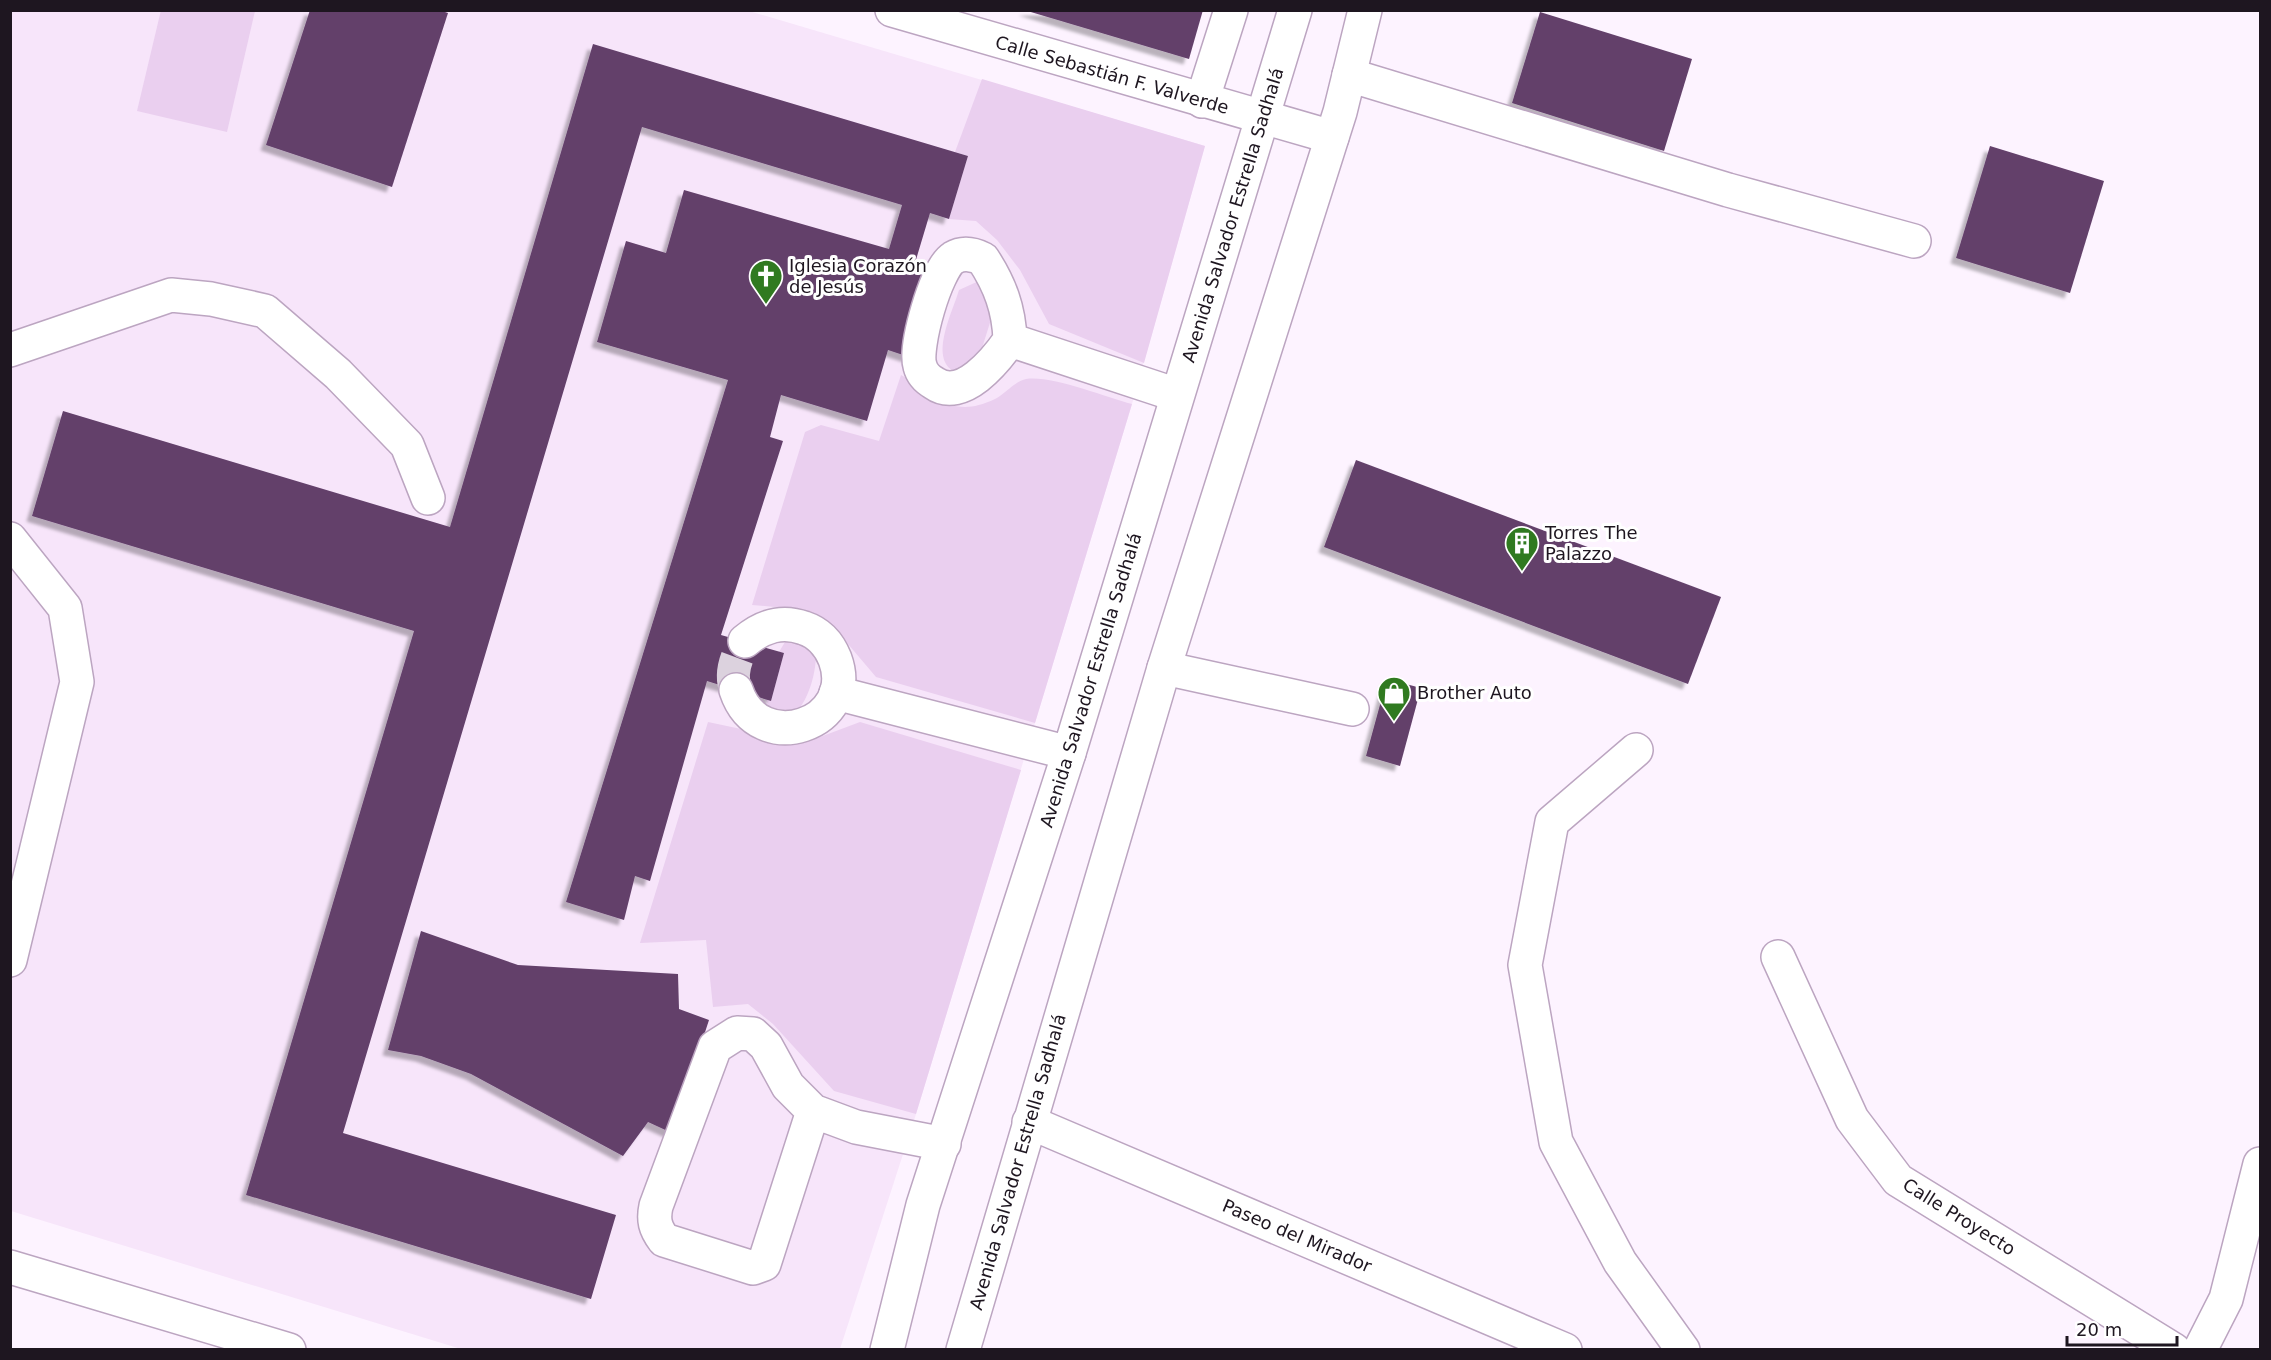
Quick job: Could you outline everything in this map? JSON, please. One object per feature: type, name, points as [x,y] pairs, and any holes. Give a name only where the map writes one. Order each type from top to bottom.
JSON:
[{"type":"main road","name":"Calle Sebastián F. Valverde","points":[[892,10],[1332,137]]},
{"type":"main road","points":[[1202,101],[1231,10]]},
{"type":"main road","name":"Avenida Salvador Estrella Sadhalá","points":[[887,1350],[923,1205],[1069,753],[1295,10]]},
{"type":"main road","name":"Avenida Salvador Estrella Sadhalá","points":[[963,1350],[1164,668],[1332,137],[1365,10]]},
{"type":"main road","points":[[1349,75],[1717,186],[1914,241]]},
{"type":"main road","points":[[10,350],[171,295],[211,299],[264,311],[338,374],[407,445],[428,498]]},
{"type":"main road","points":[[1010,340],[1178,395]]},
{"type":"main road","points":[[10,539],[65,608],[77,682],[10,960]]},
{"type":"main road","points":[[736,690],[741,704],[758,721],[780,728],[804,726],[824,714],[836,693],[839,670],[831,648],[814,631],[791,623],[768,626],[745,641]]},
{"type":"main road","points":[[1164,668],[1352,709]]},
{"type":"main road","points":[[836,693],[1069,753]]},
{"type":"main road","points":[[1636,750],[1552,822],[1525,966],[1556,1142],[1620,1262],[1683,1350]]},
{"type":"main road","name":"Calle Proyecto","points":[[1778,957],[1852,1119],[1898,1180],[2174,1350]]},
{"type":"main road","points":[[813,1111],[764,1264],[753,1268],[663,1240],[657,1231],[654,1218],[657,1206],[715,1047],[737,1033],[753,1034],[766,1046],[788,1086],[813,1111],[856,1128],[944,1144]]},
{"type":"main road","name":"Paseo del Mirador","points":[[1029,1122],[1565,1350]]},
{"type":"main road","points":[[2200,1350],[2226,1299],[2260,1164]]},
{"type":"main road","points":[[10,1268],[289,1350]]},
{"type":"shaded area","points":[[161,10],[255,11],[227,132],[137,111]]},
{"type":"shaded area","points":[[10,11],[749,11],[1205,146],[1132,404],[916,1114],[840,1349],[461,1349],[11,1211]]},
{"type":"shaded area","points":[[982,79],[1205,146],[1144,363],[1049,324],[1020,270],[997,240],[976,221],[949,219],[968,156],[955,152]]},
{"type":"shaded area","points":[[981,280],[993,313],[978,361],[961,374],[950,369],[945,360],[944,338],[959,290]]},
{"type":"shaded area","points":[[901,375],[935,397],[956,406],[980,405],[995,399],[1026,379],[1063,383],[1132,404],[1035,723],[876,677],[831,624],[775,607],[752,605],[805,432],[821,425],[879,441]]},
{"type":"shaded area","points":[[797,636],[816,650],[816,658],[808,694],[793,715],[772,711],[765,699],[771,701],[784,653],[779,652],[785,642]]},
{"type":"shaded area","points":[[708,722],[789,742],[820,737],[860,722],[1021,770],[916,1114],[834,1091],[773,1024],[748,1004],[713,1007],[706,940],[640,943]]},
{"type":"building","points":[[310,10],[439,10],[448,13],[392,187],[266,145]]},
{"type":"building","points":[[1024,10],[1203,10],[1189,59]]},
{"type":"building","points":[[1540,12],[1692,59],[1664,151],[1512,103]]},
{"type":"building","points":[[593,44],[968,156],[949,219],[930,213],[915,263],[934,269],[909,357],[888,350],[867,421],[781,395],[770,437],[783,441],[721,635],[784,653],[771,701],[707,681],[650,881],[635,876],[624,920],[566,902],[728,380],[597,342],[626,241],[666,253],[684,190],[889,249],[902,205],[642,127],[343,1133],[616,1215],[591,1299],[246,1195],[414,631],[32,516],[63,411],[450,527]]},
{"type":"building","points":[[1990,146],[2104,181],[2070,293],[1956,258]]},
{"type":"building","name":"Torres The Palazzo","points":[[1356,460],[1721,597],[1688,684],[1324,547]]},
{"type":"building","name":"Brother Auto","points":[[1387,679],[1421,688],[1400,766],[1366,756]]},
{"type":"building","points":[[421,931],[518,965],[678,974],[679,1009],[709,1020],[672,1133],[648,1122],[623,1156],[471,1074],[421,1056],[388,1050]]},
{"type":"tunnel","points":[[736,690],[734,671],[745,641]]},
{"type":"place","name":"Iglesia Corazón de Jesús","points":[[766,305]]},
{"type":"place","name":"Torres The Palazzo","points":[[1522,572]]},
{"type":"place","name":"Brother Auto","points":[[1394,722]]}]
